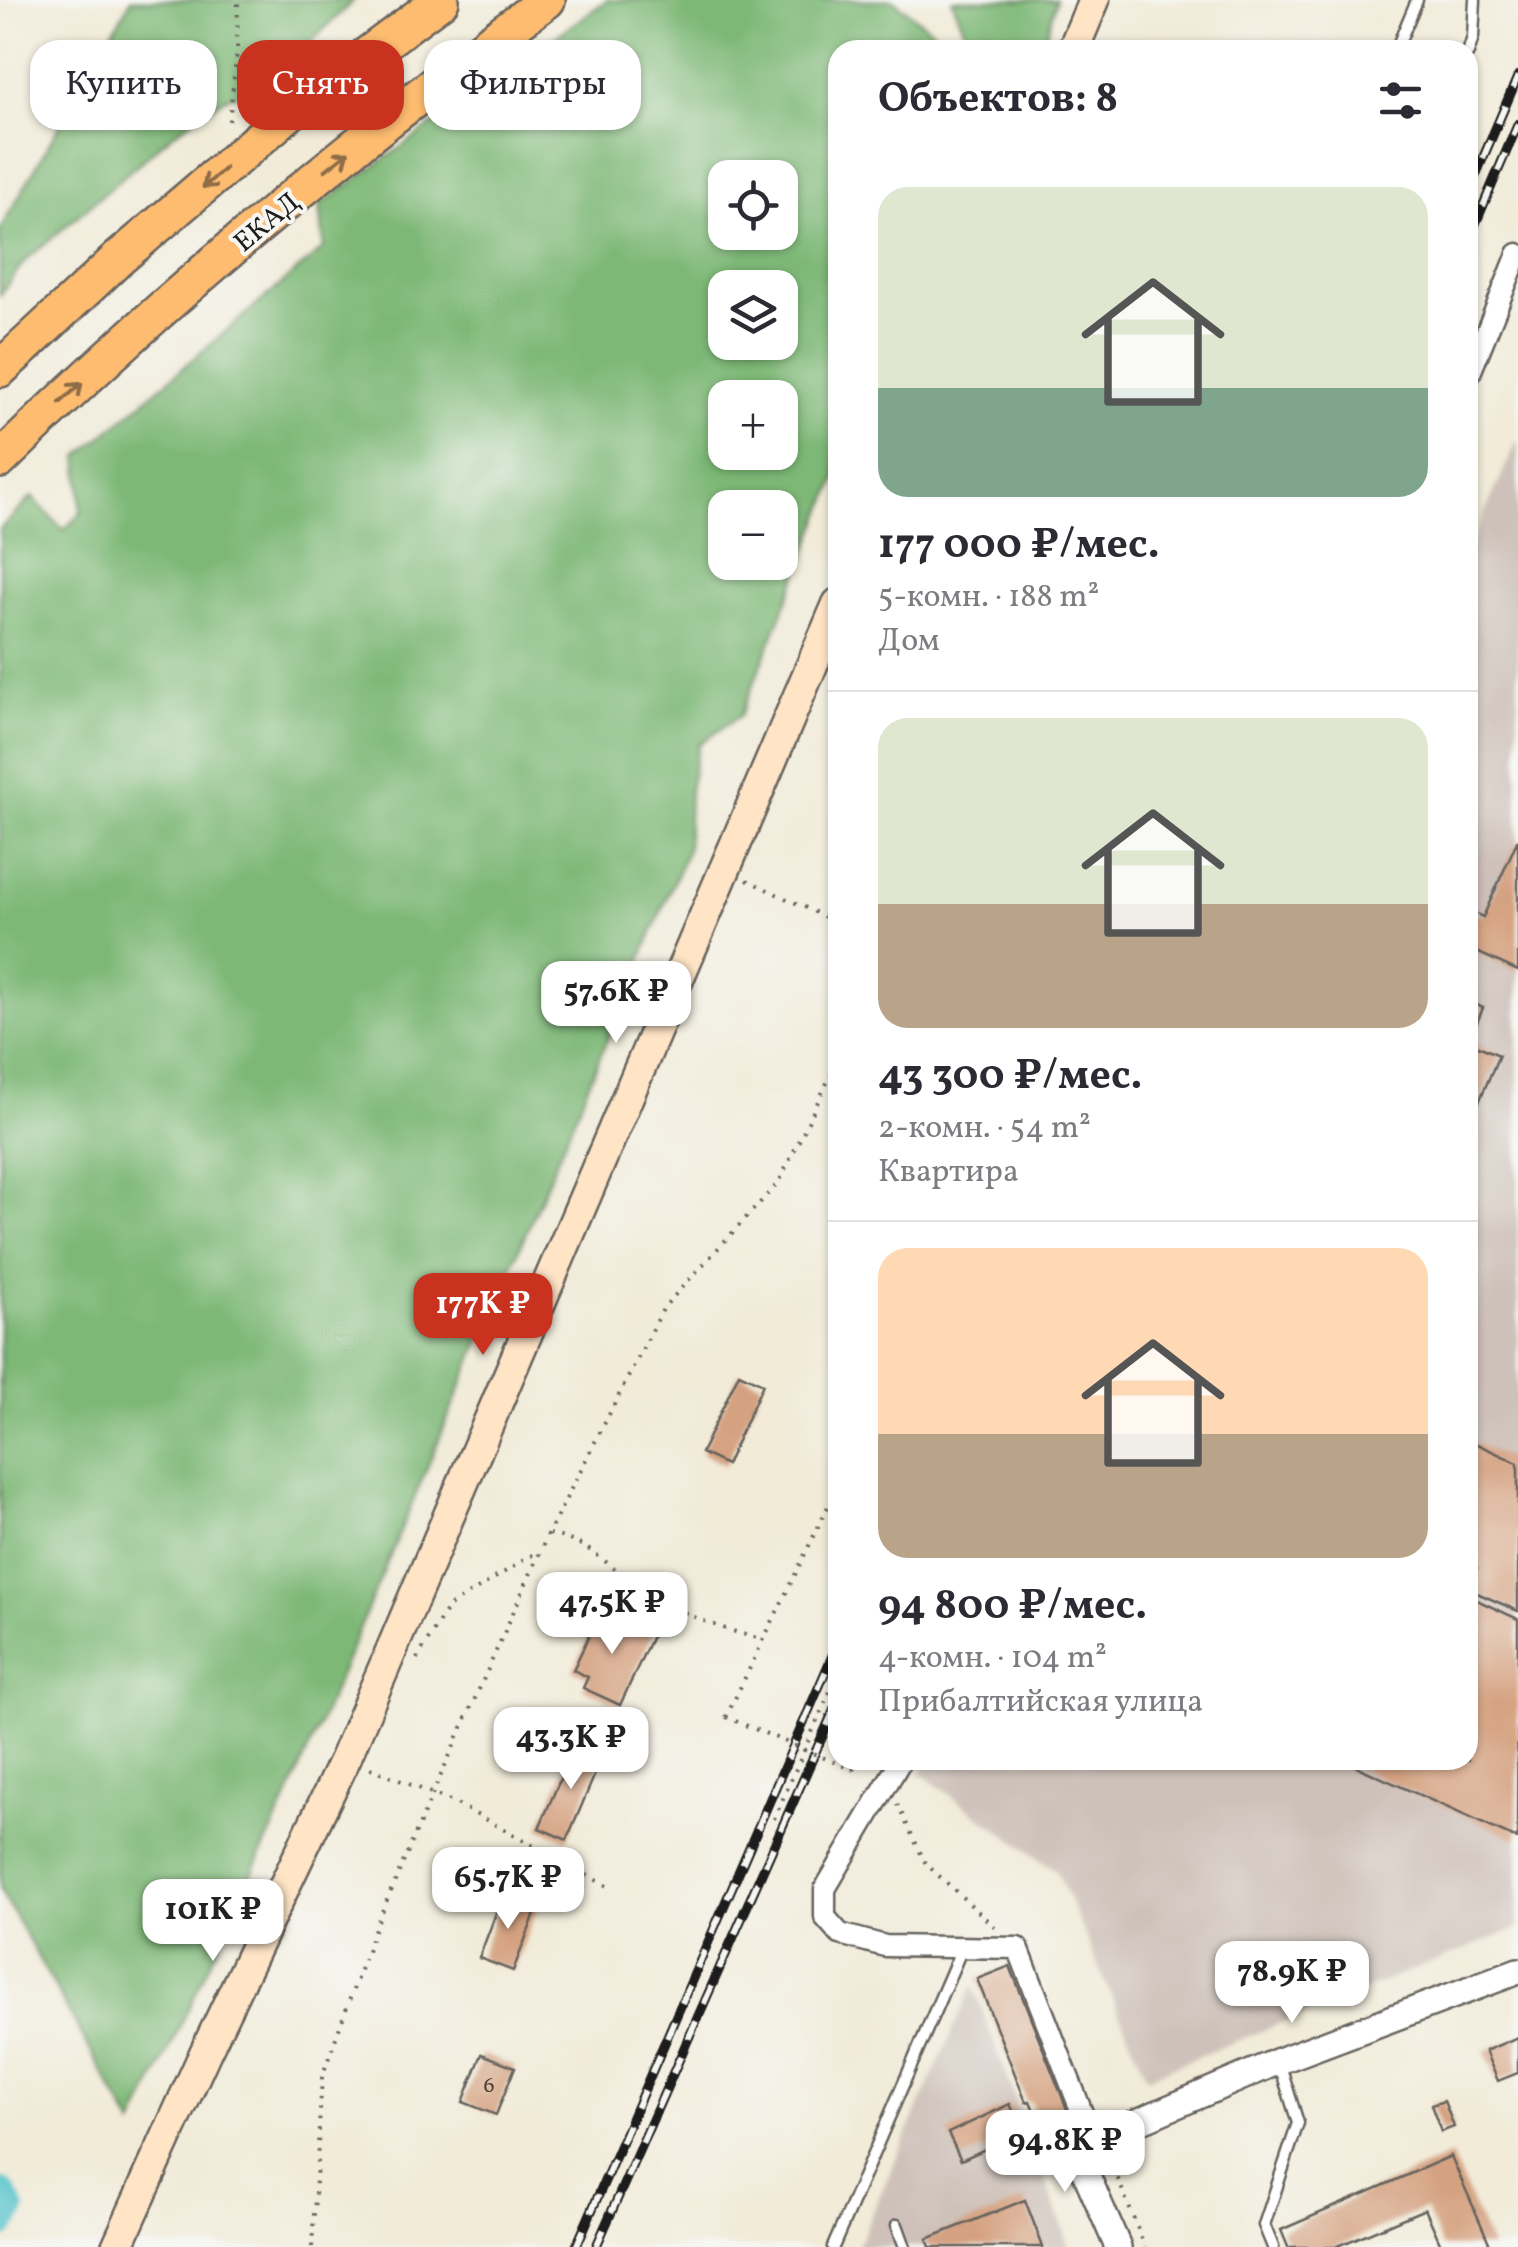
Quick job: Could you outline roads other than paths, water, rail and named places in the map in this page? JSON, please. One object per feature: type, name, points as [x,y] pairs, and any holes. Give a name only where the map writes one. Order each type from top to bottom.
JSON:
[{"type":"highway","points":[[0,369],[118,260],[288,114],[441,0]]},
{"type":"highway","name":"ЕКАД","points":[[0,460],[304,188],[463,61],[547,0]]},
{"type":"main road","points":[[1077,40],[1094,0]]},
{"type":"main road","points":[[118,2247],[345,1759],[828,628]]},
{"type":"street","points":[[1478,353],[1518,254]]},
{"type":"street","points":[[894,1770],[825,1889],[825,1916],[840,1934],[885,1946],[1018,1948],[1098,2138]]},
{"type":"street","points":[[1118,2247],[1084,2169],[1098,2138],[1279,2061],[1518,1970]]},
{"type":"lane","points":[[1400,40],[1417,0]]},
{"type":"lane","points":[[1472,40],[1476,0]]},
{"type":"lane","points":[[833,2247],[963,1947]]},
{"type":"lane","points":[[1273,2247],[1264,2225],[1298,2122],[1279,2061]]},
{"type":"lane","points":[[897,2225],[905,2247]]},
{"type":"waterway","points":[[0,2196],[8,2209],[0,2222]]},
{"type":"railway","points":[[1478,170],[1518,76]]},
{"type":"railway","points":[[1478,218],[1518,124]]},
{"type":"railway","points":[[576,2247],[828,1666]]},
{"type":"railway","points":[[596,2247],[828,1724]]}]
